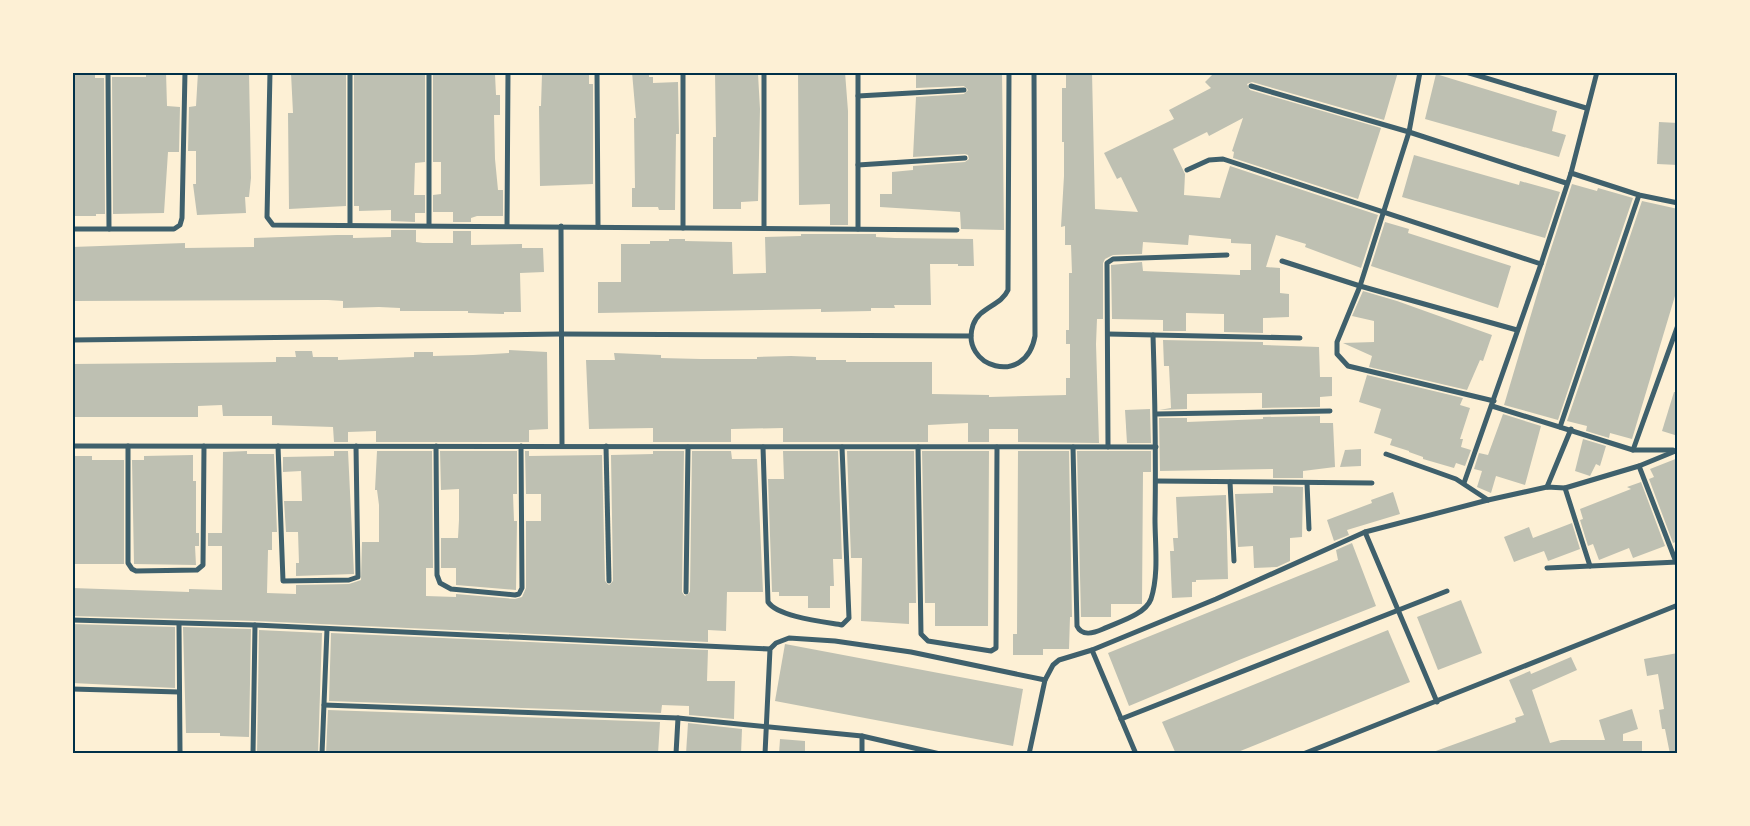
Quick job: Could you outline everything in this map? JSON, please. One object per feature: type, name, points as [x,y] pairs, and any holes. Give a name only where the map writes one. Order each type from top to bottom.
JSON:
[{"type":"street","points":[[108,72],[110,229]]},
{"type":"street","points":[[72,229],[174,229],[182,222],[185,72]]},
{"type":"street","points":[[270,72],[267,217],[270,223],[276,226],[350,224],[957,230]]},
{"type":"street","points":[[350,72],[350,224]]},
{"type":"street","points":[[429,72],[429,225]]},
{"type":"street","points":[[507,226],[508,72]]},
{"type":"street","points":[[597,72],[598,227]]},
{"type":"street","points":[[683,72],[683,228]]},
{"type":"street","points":[[764,72],[764,228]]},
{"type":"street","points":[[858,72],[858,230]]},
{"type":"street","points":[[1009,72],[1008,290],[1005,297],[981,312],[976,319],[971,336],[977,354],[983,360],[1000,367],[1017,364],[1031,352],[1034,344],[1036,322],[1034,72]]},
{"type":"street","points":[[1420,72],[1409,132],[1360,286],[1337,342],[1337,354],[1342,362],[1358,369],[1493,403],[1633,450],[1677,450]]},
{"type":"street","points":[[1466,72],[1586,108]]},
{"type":"street","points":[[1464,483],[1541,264],[1570,172],[1597,72]]},
{"type":"street","points":[[1251,86],[1409,132],[1566,183]]},
{"type":"street","points":[[858,96],[964,90]]},
{"type":"street","points":[[858,165],[965,158]]},
{"type":"street","points":[[1187,170],[1209,160],[1223,158],[1541,264]]},
{"type":"street","points":[[1570,172],[1638,195],[1678,203]]},
{"type":"street","points":[[1560,427],[1638,195]]},
{"type":"street","points":[[561,226],[562,446]]},
{"type":"street","points":[[1108,447],[1106,267],[1110,260],[1227,255]]},
{"type":"street","points":[[1282,261],[1360,286],[1517,330]]},
{"type":"street","points":[[1633,450],[1678,325]]},
{"type":"street","points":[[72,340],[561,334],[971,336]]},
{"type":"street","points":[[1108,334],[1300,338]]},
{"type":"street","points":[[1073,447],[1077,626],[1079,630],[1085,633],[1094,633],[1142,610],[1150,600],[1155,573],[1156,414],[1153,335]]},
{"type":"street","points":[[1156,414],[1330,411]]},
{"type":"street","points":[[1547,487],[1571,429]]},
{"type":"street","points":[[72,446],[1156,447]]},
{"type":"street","points":[[128,446],[128,563],[136,571],[164,572],[197,570],[203,565],[204,446]]},
{"type":"street","points":[[278,446],[283,581],[349,580],[358,577],[356,446]]},
{"type":"street","points":[[436,446],[438,579],[443,586],[451,589],[515,595],[521,591],[521,446]]},
{"type":"street","points":[[606,446],[609,581]]},
{"type":"street","points":[[918,446],[920,634],[925,640],[991,651],[996,648],[997,447]]},
{"type":"street","points":[[686,592],[688,447]]},
{"type":"street","points":[[763,447],[767,598],[771,607],[807,619],[842,625],[848,621],[842,447]]},
{"type":"street","points":[[1029,754],[1045,680],[1053,664],[1059,660],[1092,650],[1216,599],[1365,532],[1488,500],[1547,487],[1565,488],[1639,466],[1677,450]]},
{"type":"street","points":[[1386,454],[1464,483],[1488,500]]},
{"type":"street","points":[[1547,568],[1677,562],[1639,466]]},
{"type":"street","points":[[1156,481],[1372,483]]},
{"type":"street","points":[[1230,482],[1234,561]]},
{"type":"street","points":[[1307,483],[1309,529]]},
{"type":"street","points":[[1565,488],[1590,566]]},
{"type":"street","points":[[1365,532],[1437,702]]},
{"type":"street","points":[[1121,719],[1447,591]]},
{"type":"street","points":[[1303,754],[1678,605]]},
{"type":"street","points":[[72,620],[256,625],[770,649]]},
{"type":"street","points":[[179,624],[181,753]]},
{"type":"street","points":[[253,754],[256,625]]},
{"type":"street","points":[[322,754],[327,629]]},
{"type":"street","points":[[765,754],[770,649],[776,643],[789,638],[835,641],[911,652],[1045,680]]},
{"type":"street","points":[[1092,650],[1136,754]]},
{"type":"street","points":[[72,689],[179,692]]},
{"type":"street","points":[[324,705],[678,718],[862,736],[940,754]]},
{"type":"street","points":[[676,754],[678,718]]},
{"type":"street","points":[[862,736],[862,754]]},
{"type":"building","points":[[72,72],[95,72],[95,78],[104,78],[105,214],[96,214],[96,216],[74,216]]},
{"type":"building","points":[[146,72],[166,72],[167,106],[180,107],[179,152],[168,152],[164,213],[113,214],[112,77],[146,77]]},
{"type":"building","points":[[198,72],[249,72],[251,178],[249,197],[245,197],[246,213],[197,215],[193,184],[196,184],[196,151],[188,151],[189,107],[196,106]]},
{"type":"building","points":[[346,72],[346,206],[289,209],[288,113],[293,113],[291,73]]},
{"type":"building","points":[[354,72],[420,72],[420,75],[425,75],[425,162],[415,163],[414,195],[425,195],[425,213],[415,213],[415,222],[391,221],[391,210],[359,211],[359,206],[354,206]]},
{"type":"building","points":[[589,72],[589,84],[593,84],[593,184],[540,186],[539,106],[541,106],[542,74]]},
{"type":"building","points":[[632,72],[649,72],[649,77],[653,77],[653,83],[678,82],[679,134],[676,134],[675,210],[659,210],[658,207],[632,207],[632,188],[635,188],[634,118],[636,118]]},
{"type":"building","points":[[715,72],[758,74],[760,109],[758,201],[741,202],[741,209],[713,209],[713,137],[716,137]]},
{"type":"building","points":[[798,72],[845,72],[848,111],[848,225],[830,225],[830,204],[799,205]]},
{"type":"building","points":[[916,72],[1002,72],[1004,230],[961,229],[960,212],[880,207],[880,194],[892,194],[892,172],[913,170],[913,166],[965,162],[969,159],[968,155],[965,154],[913,157],[916,97],[964,94],[968,90],[964,86],[916,88]]},
{"type":"building","points":[[1066,72],[1092,72],[1095,209],[1138,212],[1121,177],[1117,179],[1104,153],[1174,119],[1169,110],[1211,88],[1205,82],[1215,72],[1398,72],[1384,120],[1252,82],[1247,84],[1250,90],[1381,128],[1358,199],[1233,158],[1234,152],[1232,151],[1243,118],[1209,136],[1207,132],[1173,149],[1185,174],[1184,195],[1220,198],[1230,166],[1378,215],[1361,268],[1305,247],[1306,244],[1276,235],[1266,267],[1280,268],[1280,293],[1289,294],[1289,317],[1263,318],[1263,333],[1224,332],[1224,314],[1186,313],[1186,331],[1163,331],[1163,320],[1112,319],[1111,265],[1142,262],[1143,271],[1240,275],[1240,270],[1251,270],[1251,244],[1231,243],[1231,239],[1189,235],[1188,245],[1143,242],[1142,254],[1113,255],[1105,259],[1103,263],[1103,319],[1097,319],[1096,344],[1099,443],[1018,442],[1018,429],[989,429],[989,442],[968,442],[968,423],[928,425],[928,442],[783,442],[783,428],[731,429],[731,442],[653,442],[653,428],[589,429],[586,360],[615,360],[614,353],[661,355],[661,358],[757,359],[757,357],[791,356],[816,357],[816,360],[846,360],[846,362],[932,362],[932,394],[989,395],[989,397],[1066,395],[1066,378],[1070,378],[1070,344],[1066,344],[1066,330],[1069,330],[1069,273],[1072,273],[1071,245],[1065,245],[1065,226],[1061,227],[1064,176],[1062,88],[1066,88]]},
{"type":"building","points":[[495,74],[496,95],[500,95],[500,115],[494,115],[495,159],[498,190],[503,190],[503,216],[477,216],[471,218],[471,222],[453,222],[453,212],[433,212],[433,195],[441,194],[441,162],[433,162],[433,75]]},
{"type":"building","points":[[1436,74],[1557,111],[1552,131],[1566,135],[1559,157],[1425,119]]},
{"type":"building","points":[[1659,122],[1678,123],[1678,165],[1657,164]]},
{"type":"building","points":[[1414,155],[1519,185],[1520,181],[1560,192],[1545,238],[1402,197]]},
{"type":"building","points":[[1572,184],[1597,191],[1598,188],[1633,198],[1558,420],[1504,405]]},
{"type":"building","points":[[1642,201],[1678,209],[1678,286],[1632,439],[1610,433],[1609,438],[1586,431],[1587,426],[1567,421]]},
{"type":"building","points":[[1385,222],[1409,229],[1408,233],[1511,266],[1498,308],[1371,266]]},
{"type":"building","points":[[391,230],[416,230],[416,242],[423,243],[453,243],[453,231],[471,231],[471,245],[522,244],[522,248],[543,248],[544,272],[520,273],[521,312],[504,312],[504,314],[468,313],[468,311],[400,311],[400,308],[379,307],[343,308],[343,301],[328,300],[73,301],[72,247],[185,243],[185,248],[254,247],[254,238],[337,235],[353,235],[353,238],[391,237]]},
{"type":"building","points":[[801,234],[876,234],[876,237],[895,238],[973,239],[974,266],[930,264],[931,305],[894,305],[895,308],[871,308],[871,311],[821,312],[821,309],[598,313],[598,282],[621,282],[621,244],[650,244],[650,241],[669,241],[669,239],[732,242],[733,274],[766,273],[765,237],[801,236]]},
{"type":"building","points":[[1363,291],[1397,301],[1492,335],[1483,361],[1480,360],[1467,390],[1369,367],[1372,356],[1343,343],[1374,342],[1374,321],[1352,316]]},
{"type":"building","points":[[1163,340],[1263,342],[1263,345],[1319,347],[1320,377],[1332,377],[1332,396],[1320,397],[1320,407],[1262,408],[1262,393],[1187,394],[1187,409],[1159,410],[1171,408],[1169,366],[1164,366]]},
{"type":"building","points":[[509,350],[547,352],[548,429],[529,430],[529,442],[376,442],[376,431],[348,432],[348,442],[334,442],[333,427],[272,425],[272,416],[223,416],[222,405],[198,406],[198,417],[72,417],[72,364],[276,362],[276,357],[296,357],[295,351],[312,351],[313,357],[338,357],[338,360],[414,357],[414,352],[433,352],[433,356],[509,353]]},
{"type":"building","points":[[1367,375],[1463,398],[1460,405],[1470,408],[1460,439],[1463,439],[1461,447],[1471,450],[1465,466],[1456,463],[1454,468],[1423,459],[1423,457],[1409,451],[1390,445],[1392,439],[1374,433],[1381,409],[1359,402]]},
{"type":"building","points":[[1674,392],[1678,392],[1678,436],[1662,431]]},
{"type":"building","points":[[1150,409],[1151,443],[1127,443],[1125,410]]},
{"type":"building","points":[[1503,414],[1541,426],[1525,485],[1496,476],[1491,493],[1477,487],[1482,471],[1474,469],[1479,453],[1488,455]]},
{"type":"building","points":[[1320,416],[1320,423],[1333,423],[1335,467],[1303,471],[1303,478],[1273,478],[1273,469],[1160,471],[1159,418],[1187,418],[1187,422],[1263,419],[1263,417]]},
{"type":"building","points":[[1583,439],[1606,446],[1600,466],[1596,464],[1590,476],[1575,471]]},
{"type":"building","points":[[1361,449],[1361,466],[1340,467],[1345,450]]},
{"type":"building","points":[[247,451],[247,454],[274,454],[277,532],[272,532],[272,550],[268,550],[267,593],[296,594],[296,585],[349,584],[361,580],[362,542],[379,542],[379,505],[377,490],[375,490],[377,451],[432,451],[433,568],[426,568],[426,596],[456,597],[456,594],[515,599],[522,597],[526,588],[526,521],[541,521],[541,494],[526,494],[525,451],[529,451],[529,456],[602,455],[605,581],[609,585],[613,581],[611,455],[653,454],[653,451],[684,451],[682,592],[685,596],[690,592],[692,451],[731,451],[732,459],[757,459],[763,592],[727,592],[726,631],[708,630],[708,642],[255,621],[72,616],[72,588],[189,592],[189,589],[222,590],[222,546],[208,546],[208,533],[222,533],[223,452]]},
{"type":"building","points":[[334,451],[348,451],[354,574],[296,576],[296,563],[299,563],[298,532],[286,532],[284,501],[302,501],[301,471],[283,472],[283,457],[334,456]]},
{"type":"building","points":[[440,451],[517,451],[517,494],[513,494],[514,521],[517,521],[516,590],[456,585],[456,568],[441,568],[441,538],[458,538],[459,489],[441,490]]},
{"type":"building","points":[[783,451],[838,451],[842,559],[833,559],[834,586],[830,586],[830,608],[808,608],[808,596],[779,596],[779,592],[772,592],[768,479],[784,479]]},
{"type":"building","points":[[847,451],[914,451],[916,603],[909,603],[909,624],[861,621],[862,558],[851,558]]},
{"type":"building","points":[[922,451],[989,451],[988,626],[935,626],[935,603],[925,603]]},
{"type":"building","points":[[1018,451],[1069,451],[1072,617],[1070,617],[1069,649],[1043,649],[1043,655],[1013,655],[1013,634],[1017,634]]},
{"type":"building","points":[[1077,451],[1151,451],[1151,472],[1143,472],[1142,604],[1111,604],[1111,617],[1081,617]]},
{"type":"building","points":[[193,455],[193,481],[196,481],[196,533],[199,533],[199,546],[195,546],[196,565],[134,564],[132,460],[144,460],[144,456]]},
{"type":"building","points":[[72,456],[92,456],[92,460],[124,460],[124,564],[72,564]]},
{"type":"building","points":[[1678,458],[1678,541],[1673,543],[1649,479],[1654,477],[1650,469]]},
{"type":"building","points":[[1641,482],[1665,546],[1633,558],[1629,548],[1599,560],[1593,544],[1588,546],[1580,520],[1583,519],[1580,509],[1631,489],[1627,487]]},
{"type":"building","points":[[1273,486],[1303,487],[1302,537],[1290,538],[1290,561],[1277,567],[1254,568],[1253,546],[1238,547],[1235,494],[1273,493]]},
{"type":"building","points":[[1393,492],[1400,514],[1347,530],[1349,535],[1334,541],[1327,520],[1372,503],[1371,500]]},
{"type":"building","points":[[1226,495],[1228,579],[1196,580],[1196,582],[1192,582],[1192,597],[1172,598],[1170,551],[1174,551],[1173,538],[1178,538],[1176,497]]},
{"type":"building","points":[[1572,523],[1580,549],[1548,561],[1544,551],[1514,562],[1504,537],[1529,527],[1533,538]]},
{"type":"building","points":[[1352,543],[1376,606],[1129,706],[1108,653],[1338,560],[1336,550]]},
{"type":"building","points":[[1461,600],[1482,653],[1438,670],[1417,617]]},
{"type":"building","points":[[72,624],[175,627],[175,688],[72,683]]},
{"type":"building","points":[[183,627],[251,629],[249,737],[220,736],[220,733],[186,733]]},
{"type":"building","points":[[259,630],[322,633],[318,754],[257,754]]},
{"type":"building","points":[[1388,630],[1410,682],[1233,754],[1176,754],[1162,722]]},
{"type":"building","points":[[331,633],[708,650],[707,681],[735,681],[734,719],[689,715],[689,706],[662,705],[661,713],[329,701]]},
{"type":"building","points":[[785,644],[1023,689],[1013,746],[775,701]]},
{"type":"building","points":[[1678,653],[1678,754],[1670,754],[1665,729],[1662,729],[1659,710],[1664,709],[1658,674],[1647,676],[1644,659]]},
{"type":"building","points":[[1571,657],[1577,670],[1532,690],[1550,743],[1561,740],[1605,740],[1599,720],[1632,709],[1638,729],[1623,734],[1623,741],[1642,741],[1642,754],[1433,754],[1433,752],[1516,722],[1515,718],[1524,715],[1509,680],[1530,671],[1531,674]]},
{"type":"building","points":[[328,710],[660,722],[658,754],[326,754]]},
{"type":"building","points":[[688,723],[742,729],[741,754],[686,754]]},
{"type":"building","points":[[780,739],[805,741],[805,754],[779,754]]}]
